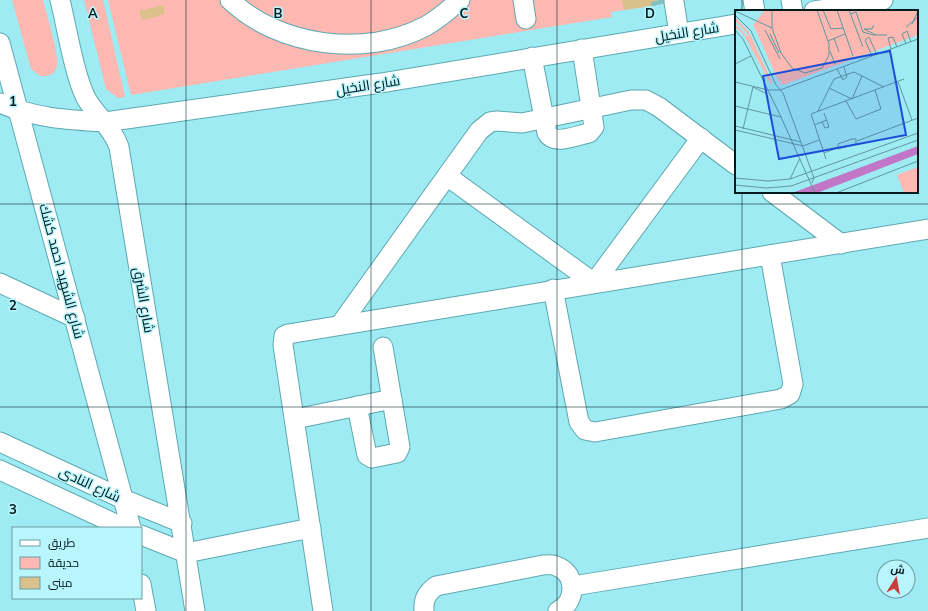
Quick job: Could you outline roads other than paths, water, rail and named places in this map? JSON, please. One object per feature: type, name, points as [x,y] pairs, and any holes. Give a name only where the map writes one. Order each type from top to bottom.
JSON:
[{"type":"street","name":"شارع الشرق","points":[[60,0],[83,91],[92,108],[105,122],[113,134],[118,147],[182,523],[195,611]]},
{"type":"street","points":[[230,0],[256,19],[278,31],[301,38],[326,43],[350,44],[375,42],[426,26],[448,11],[460,0]]},
{"type":"street","points":[[523,0],[526,18]]},
{"type":"street","points":[[754,0],[755,10]]},
{"type":"street","points":[[791,0],[793,10]]},
{"type":"street","points":[[817,10],[832,4],[883,0]]},
{"type":"street","points":[[667,3],[673,34]]},
{"type":"street","name":"شارع النخيل","points":[[0,103],[19,112],[59,119],[105,122],[380,83],[735,24]]},
{"type":"street","name":"شارع الشهيد احمد كشك","points":[[0,43],[123,499]]},
{"type":"street","points":[[532,57],[547,133],[553,139],[589,133],[594,124],[582,49]]},
{"type":"street","points":[[592,108],[631,100],[646,100],[659,107],[735,163]]},
{"type":"street","points":[[340,324],[484,126],[497,121],[517,124],[544,119]]},
{"type":"street","points":[[594,283],[701,138]]},
{"type":"street","points":[[447,176],[594,283]]},
{"type":"street","points":[[773,193],[841,244]]},
{"type":"street","points":[[323,611],[283,344],[284,336],[292,332],[340,324],[928,229]]},
{"type":"street","points":[[553,289],[579,422],[585,430],[595,432],[781,399],[790,394],[793,384],[770,255]]},
{"type":"street","points":[[0,283],[75,318]]},
{"type":"street","points":[[357,406],[367,455],[372,458],[376,458],[397,453],[400,447],[383,347]]},
{"type":"street","points":[[294,419],[392,400]]},
{"type":"street","name":"شارع النادى","points":[[0,442],[123,499],[182,523]]},
{"type":"street","name":"شارع النادى","points":[[0,470],[122,527]]},
{"type":"street","points":[[123,499],[131,527]]},
{"type":"street","points":[[142,535],[186,553],[311,528]]},
{"type":"street","points":[[573,586],[928,528]]},
{"type":"street","points":[[421,611],[428,592],[436,586],[544,565],[556,566],[567,573],[573,586],[572,597],[565,608],[558,611]]},
{"type":"street","points":[[142,589],[146,611]]},
{"type":"tunnel","points":[[660,0],[661,4]]}]
